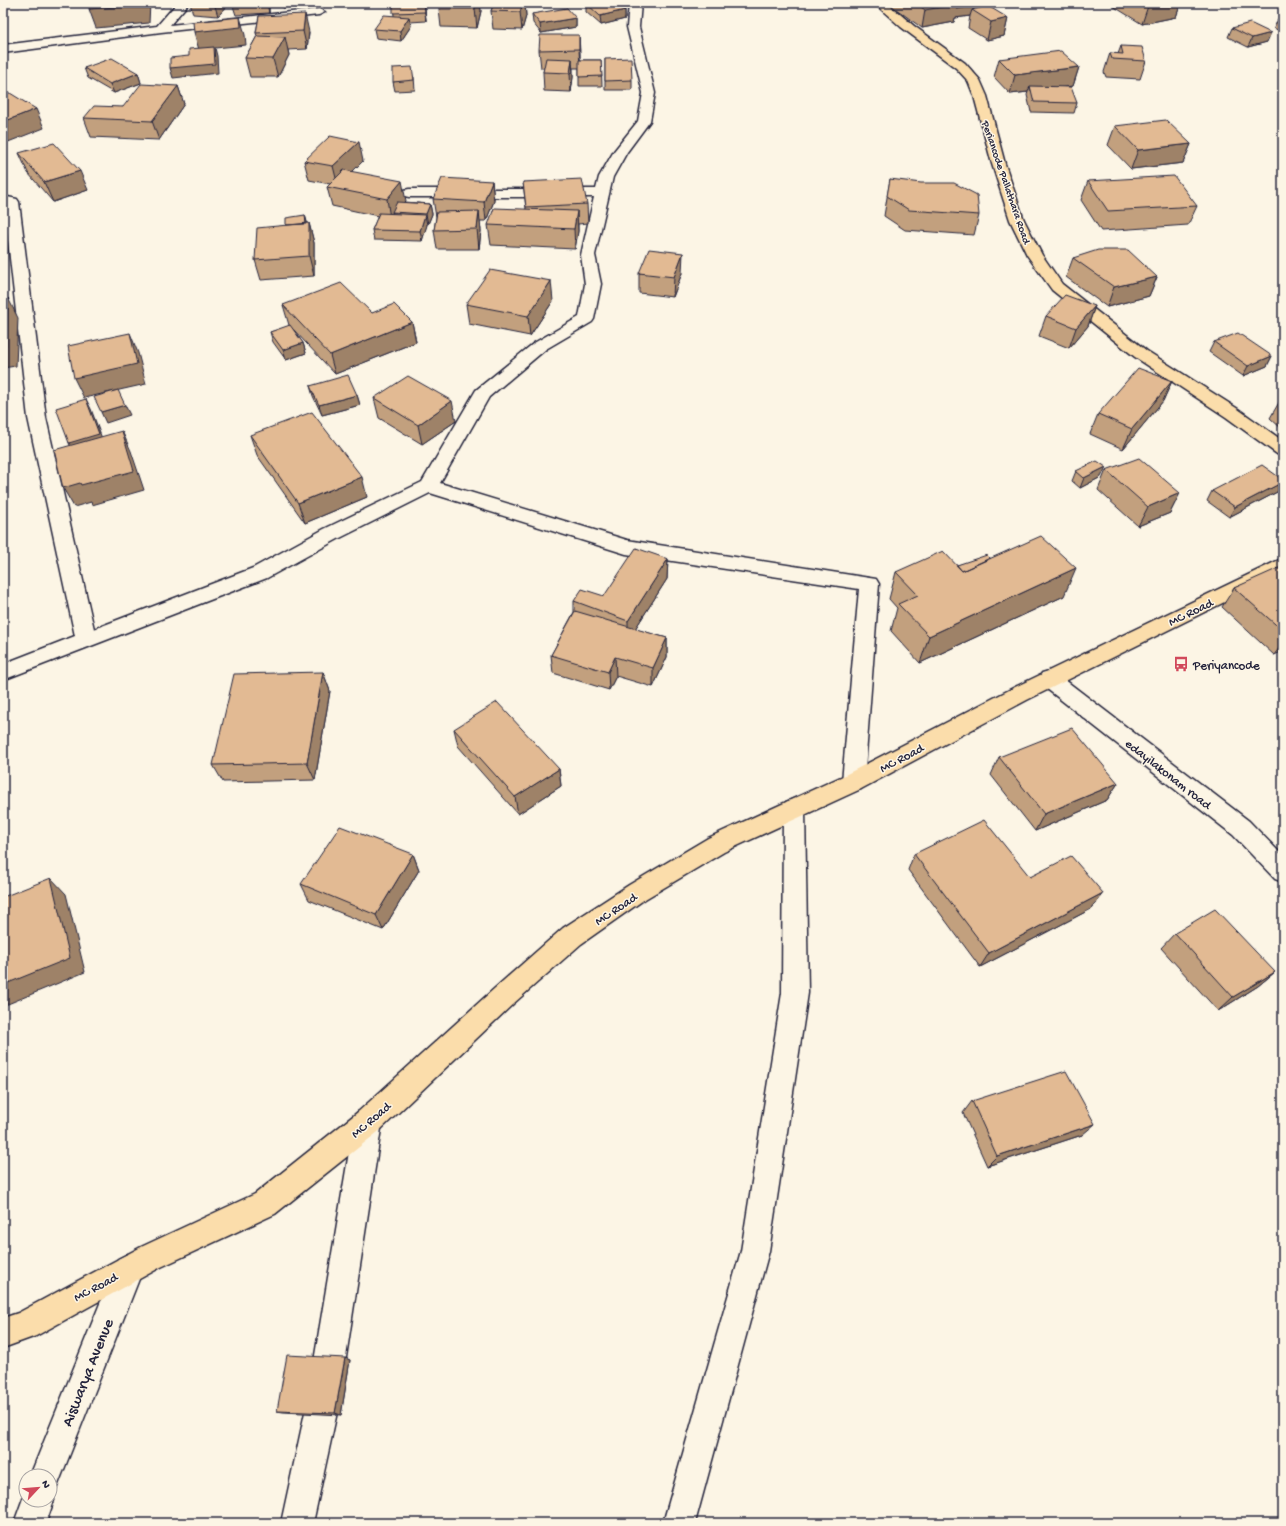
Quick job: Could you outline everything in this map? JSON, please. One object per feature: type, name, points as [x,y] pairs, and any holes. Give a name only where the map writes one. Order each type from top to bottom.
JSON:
[{"type":"main road","name":"Periancode Pallathara Road","points":[[880,3],[919,35],[957,63],[967,72],[978,88],[993,145],[1020,228],[1031,251],[1046,275],[1057,287],[1141,354],[1232,413],[1283,450]]},
{"type":"main road","name":"MC Road","points":[[3,1333],[24,1325],[128,1269],[265,1204],[368,1122],[504,996],[572,936],[637,892],[716,845],[853,782],[1049,680],[1283,565]]},
{"type":"street","points":[[161,29],[168,18],[183,3]]},
{"type":"street","points":[[3,672],[260,572],[331,534],[429,486],[482,394],[540,346],[586,319],[593,284],[588,255],[606,177],[621,151],[644,121],[649,93],[633,27],[635,3]]},
{"type":"street","points":[[3,49],[161,29],[319,12]]},
{"type":"street","points":[[409,193],[603,193]]},
{"type":"street","points":[[3,200],[12,202],[37,418],[86,639]]},
{"type":"street","points":[[429,486],[626,547],[869,584],[853,782]]},
{"type":"street","name":"edayilakonam road","points":[[1049,680],[1241,828],[1283,872]]},
{"type":"street","points":[[679,1523],[755,1251],[795,993],[794,809]]},
{"type":"street","points":[[297,1523],[323,1403],[368,1122]]},
{"type":"street","name":"Aiswarya Avenue","points":[[49,1468],[128,1269]]},
{"type":"street","points":[[30,1523],[35,1508]]},
{"type":"building","points":[[90,3],[143,3],[143,5],[89,9]]},
{"type":"building","points":[[393,3],[424,3],[425,12],[393,13]]},
{"type":"building","points":[[441,3],[476,3],[475,9],[439,9]]},
{"type":"building","points":[[494,3],[523,3],[520,12],[491,11]]},
{"type":"building","points":[[586,3],[616,3],[625,10],[600,16]]},
{"type":"building","points":[[916,3],[957,3],[958,4],[925,10]]},
{"type":"building","points":[[957,3],[971,3],[974,6],[957,9]]},
{"type":"building","points":[[1143,3],[1162,3],[1148,6]]},
{"type":"building","points":[[988,6],[1008,18],[991,22],[972,10]]},
{"type":"building","points":[[567,8],[576,18],[540,24],[532,14]]},
{"type":"building","points":[[305,14],[303,31],[256,33],[259,16]]},
{"type":"building","points":[[384,15],[409,17],[400,31],[374,29]]},
{"type":"building","points":[[240,17],[241,27],[194,32],[193,22]]},
{"type":"building","points":[[1250,23],[1271,33],[1252,38],[1232,28]]},
{"type":"building","points":[[540,35],[579,35],[579,49],[539,50]]},
{"type":"building","points":[[257,36],[285,37],[273,59],[245,58]]},
{"type":"building","points":[[1121,46],[1142,47],[1146,61],[1112,59],[1110,53],[1123,54]]},
{"type":"building","points":[[214,47],[215,64],[170,68],[170,58],[189,56],[189,49]]},
{"type":"building","points":[[1061,51],[1079,67],[1015,75],[999,59]]},
{"type":"building","points":[[112,58],[138,73],[110,84],[84,68]]},
{"type":"building","points":[[546,58],[572,59],[570,73],[543,72]]},
{"type":"building","points":[[631,58],[632,80],[605,81],[605,59]]},
{"type":"building","points":[[579,60],[601,60],[602,76],[579,77]]},
{"type":"building","points":[[412,67],[414,80],[393,82],[393,68]]},
{"type":"building","points":[[141,84],[178,86],[152,121],[84,118],[94,106],[123,107]]},
{"type":"building","points":[[1030,86],[1071,87],[1077,103],[1034,102]]},
{"type":"building","points":[[10,93],[36,109],[3,122],[3,95]]},
{"type":"building","points":[[1166,120],[1191,144],[1138,150],[1115,126]]},
{"type":"building","points":[[330,136],[359,142],[333,166],[304,161]]},
{"type":"building","points":[[54,143],[80,171],[44,182],[19,153]]},
{"type":"building","points":[[344,170],[402,181],[387,199],[327,187]]},
{"type":"building","points":[[1174,176],[1197,206],[1108,211],[1088,181]]},
{"type":"building","points":[[442,178],[492,181],[484,202],[433,199]]},
{"type":"building","points":[[582,179],[587,204],[526,207],[523,182]]},
{"type":"building","points":[[890,179],[921,183],[954,183],[977,195],[979,215],[909,210],[887,196]]},
{"type":"building","points":[[397,202],[430,204],[426,214],[392,212]]},
{"type":"building","points":[[494,208],[577,211],[574,229],[488,225]]},
{"type":"building","points":[[479,211],[477,229],[434,230],[437,212]]},
{"type":"building","points":[[379,213],[425,215],[420,231],[372,230]]},
{"type":"building","points":[[305,215],[306,224],[286,225],[286,218]]},
{"type":"building","points":[[309,223],[309,256],[255,260],[257,228]]},
{"type":"building","points":[[649,249],[683,253],[674,277],[639,273]]},
{"type":"building","points":[[1098,250],[1128,250],[1157,277],[1114,287],[1073,258]]},
{"type":"building","points":[[490,270],[551,281],[528,316],[466,304]]},
{"type":"building","points":[[341,283],[372,313],[394,304],[412,322],[330,355],[283,305]]},
{"type":"building","points":[[1065,295],[1095,306],[1076,328],[1046,316]]},
{"type":"building","points":[[8,298],[6,346],[3,346],[3,299]]},
{"type":"building","points":[[290,325],[303,343],[283,350],[270,332]]},
{"type":"building","points":[[130,333],[137,364],[74,378],[68,346]]},
{"type":"building","points":[[1238,333],[1272,356],[1248,366],[1214,342]]},
{"type":"building","points":[[1138,368],[1172,381],[1132,429],[1098,414]]},
{"type":"building","points":[[348,375],[357,395],[319,405],[310,386]]},
{"type":"building","points":[[408,376],[452,401],[418,425],[374,398]]},
{"type":"building","points":[[118,390],[125,405],[101,412],[94,397]]},
{"type":"building","points":[[86,399],[99,434],[69,443],[56,408]]},
{"type":"building","points":[[312,412],[362,477],[298,503],[250,435]]},
{"type":"building","points":[[122,431],[134,471],[81,485],[80,483],[63,488],[54,450]]},
{"type":"building","points":[[1139,458],[1180,493],[1148,507],[1106,470]]},
{"type":"building","points":[[1097,461],[1106,467],[1084,478],[1076,471]]},
{"type":"building","points":[[1262,465],[1283,480],[1283,482],[1235,507],[1212,491]]},
{"type":"building","points":[[1041,536],[1076,568],[929,636],[898,604],[918,595],[896,572],[943,551],[962,571]]},
{"type":"building","points":[[636,548],[668,559],[628,621],[574,601],[582,589],[604,596]]},
{"type":"building","points":[[987,555],[990,558],[962,571],[957,565]]},
{"type":"building","points":[[1281,567],[1283,569],[1283,631],[1234,588]]},
{"type":"building","points":[[575,611],[667,638],[653,668],[615,657],[608,672],[551,655]]},
{"type":"building","points":[[323,672],[307,763],[213,765],[234,674]]},
{"type":"building","points":[[497,702],[559,769],[515,797],[454,729]]},
{"type":"building","points":[[1072,728],[1118,783],[1044,814],[999,757]]},
{"type":"building","points":[[984,820],[1030,877],[1071,856],[1103,893],[989,953],[914,854]]},
{"type":"building","points":[[340,826],[413,854],[376,915],[301,884]]},
{"type":"building","points":[[51,878],[70,958],[3,985],[3,897]]},
{"type":"building","points":[[1215,909],[1275,972],[1233,997],[1175,933]]},
{"type":"building","points":[[1066,1071],[1095,1124],[997,1156],[972,1101]]},
{"type":"building","points":[[287,1355],[345,1358],[335,1413],[277,1411]]},
{"type":"place","name":"Periyancode","points":[[1181,664]]}]
